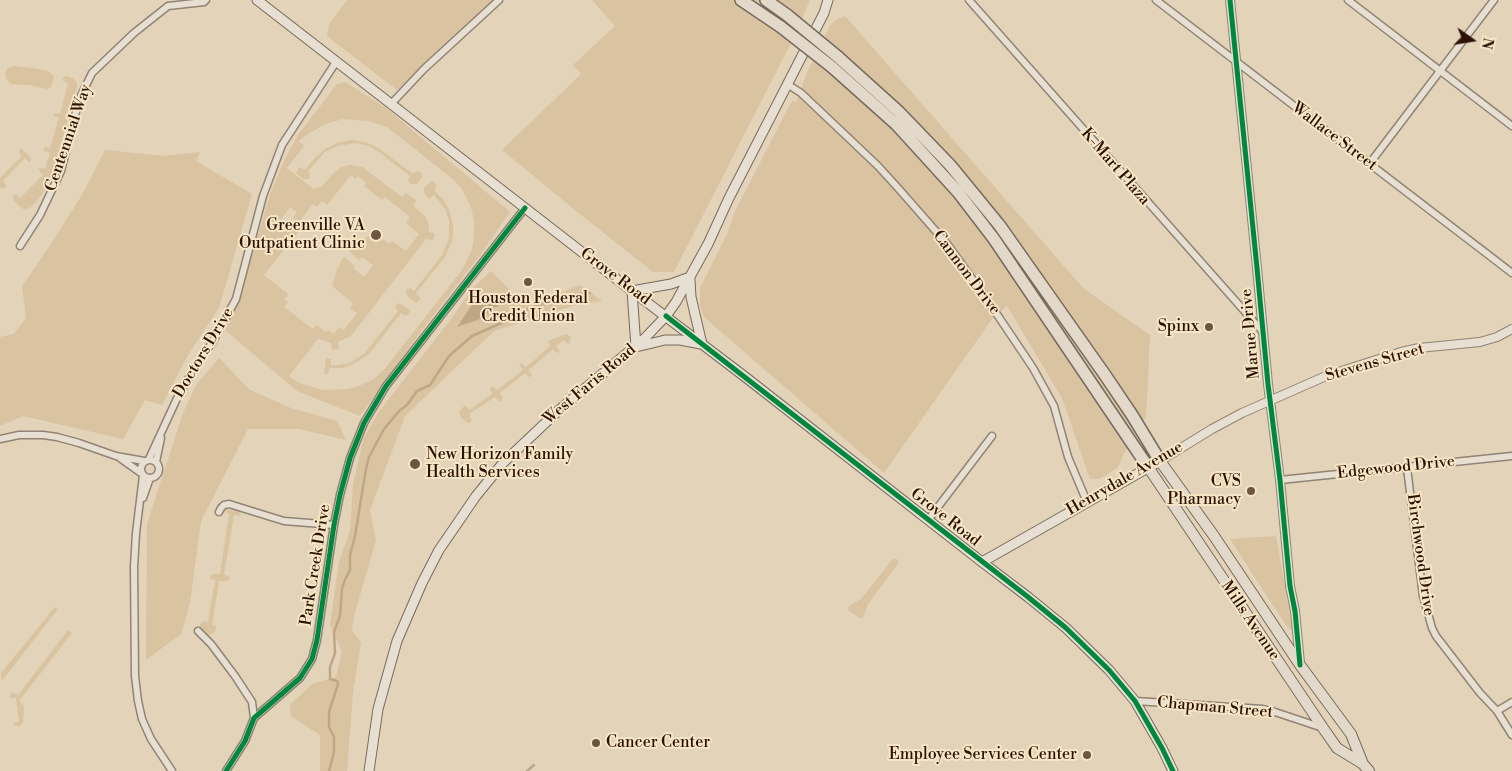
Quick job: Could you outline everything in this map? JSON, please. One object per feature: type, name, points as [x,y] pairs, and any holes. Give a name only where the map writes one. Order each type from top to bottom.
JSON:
[{"type":"highway","points":[[741,0],[835,62],[899,112],[950,165],[1017,250],[1105,375],[1160,461]]},
{"type":"highway","points":[[766,0],[787,16],[897,125],[970,208],[994,239],[1072,352],[1148,467]]},
{"type":"main road","name":"Grove Road","points":[[257,0],[1066,628],[1109,670],[1135,701],[1174,771]]},
{"type":"main road","name":"West Faris Road","points":[[369,771],[378,709],[397,641],[422,583],[444,543],[476,496],[503,463],[558,411],[636,347],[666,316],[708,244],[729,198],[820,21],[828,0]]},
{"type":"main road","points":[[690,277],[691,297],[702,344],[680,340],[665,340],[636,347],[632,291],[671,284],[690,277]]},
{"type":"main road","name":"Henrydale Avenue","points":[[982,562],[1160,461]]},
{"type":"main road","name":"Mills Avenue","points":[[1160,461],[1214,536],[1300,665],[1351,734],[1366,768]]},
{"type":"main road","name":"Mills Avenue","points":[[1148,467],[1170,503],[1323,728],[1338,748],[1366,768]]},
{"type":"street","name":"Centennial Way","points":[[20,246],[40,215],[61,171],[79,100],[92,73],[134,33],[168,6],[204,2],[206,0]]},
{"type":"street","points":[[391,104],[424,69],[499,0]]},
{"type":"street","name":"K-Mart Plaza","points":[[969,0],[1263,332]]},
{"type":"street","name":"Wallace Street","points":[[1156,0],[1512,273]]},
{"type":"street","name":"Marue Drive","points":[[1230,0],[1270,401],[1300,665]]},
{"type":"street","points":[[1348,0],[1512,126]]},
{"type":"street","points":[[1370,163],[1494,0]]},
{"type":"street","name":"Doctors Drive","points":[[172,771],[162,758],[146,728],[138,701],[135,666],[134,576],[138,513],[145,475],[140,467],[150,461],[164,425],[180,392],[202,355],[212,343],[236,299],[263,196],[282,145],[336,62]]},
{"type":"street","name":"Cannon Drive","points":[[787,84],[800,93],[888,177],[948,245],[976,283],[1033,368],[1054,406],[1068,457],[1087,502]]},
{"type":"street","name":"Park Creek Drive","points":[[226,771],[245,741],[254,718],[300,678],[312,659],[317,640],[334,525],[350,458],[358,435],[372,408],[386,386],[525,208]]},
{"type":"street","name":"Stevens Street","points":[[1270,401],[1326,376],[1401,352],[1419,348],[1480,342],[1497,337],[1512,329]]},
{"type":"street","name":"Henrydale Avenue","points":[[1160,461],[1212,429],[1270,401]]},
{"type":"street","points":[[0,440],[19,435],[43,435],[80,443],[116,456],[150,461]]},
{"type":"street","points":[[928,520],[992,436]]},
{"type":"street","points":[[116,456],[145,475]]},
{"type":"street","name":"Edgewood Drive","points":[[1280,480],[1512,456]]},
{"type":"street","name":"Doctors Drive","points":[[145,475],[156,476],[159,470],[159,467],[150,461]]},
{"type":"street","name":"Birchwood Drive","points":[[1407,468],[1423,596],[1432,628],[1436,636],[1475,686],[1497,711],[1512,735]]},
{"type":"street","points":[[219,512],[224,505],[229,504],[284,521],[334,525]]},
{"type":"street","points":[[198,631],[211,644],[239,681],[252,702],[254,718]]},
{"type":"street","name":"Chapman Street","points":[[1135,701],[1263,710],[1275,712],[1323,728]]},
{"type":"street","points":[[1497,711],[1512,702]]},
{"type":"shaded area","points":[[347,0],[493,0],[397,90],[327,36],[329,24]]},
{"type":"shaded area","points":[[592,0],[810,0],[791,43],[674,272],[653,272],[502,150],[581,74],[573,65],[615,26]]},
{"type":"shaded area","points":[[845,16],[1084,289],[1150,335],[1146,417],[1117,468],[1099,479],[1090,479],[1062,398],[1007,306],[992,319],[884,473],[704,317],[700,306],[700,288],[728,232],[736,209],[790,104],[792,101],[796,102],[808,70],[831,24]]},
{"type":"shaded area","points":[[14,66],[50,72],[54,77],[51,87],[46,89],[30,85],[11,84],[6,79],[5,73],[8,68]]},
{"type":"shaded area","points":[[66,76],[74,79],[77,87],[54,168],[48,184],[39,199],[30,208],[23,209],[13,200],[13,196],[16,194],[20,198],[43,175],[38,169],[45,169],[50,153],[43,149],[45,147],[50,148],[59,118],[53,114],[60,114],[68,84],[62,80]]},
{"type":"shaded area","points":[[345,82],[386,108],[510,212],[360,416],[297,391],[225,330],[245,279],[271,192],[285,159],[298,135],[337,84]],"holes":[[[343,119],[368,121],[387,127],[454,180],[462,189],[471,207],[474,235],[472,250],[462,270],[384,370],[374,379],[361,385],[348,389],[323,390],[299,383],[289,376],[318,339],[331,343],[332,350],[339,349],[338,342],[351,336],[426,239],[433,240],[435,234],[429,232],[425,216],[413,206],[416,201],[415,199],[406,193],[402,197],[362,167],[350,165],[341,167],[320,188],[313,189],[287,168],[304,146],[299,141],[325,124]],[[351,175],[355,179],[358,176],[366,183],[364,186],[382,200],[385,197],[410,217],[406,223],[419,234],[406,251],[392,241],[389,244],[375,233],[360,241],[349,251],[359,260],[362,257],[373,265],[364,277],[344,257],[341,261],[332,286],[353,303],[350,308],[357,313],[344,330],[339,327],[334,334],[328,330],[326,332],[316,325],[313,329],[284,307],[288,302],[284,299],[288,294],[264,275],[298,232],[294,229],[296,226],[291,221],[286,226],[280,221],[290,207],[297,212],[293,218],[299,222],[313,204],[317,207],[322,201],[327,205]]]},
{"type":"shaded area","points":[[351,140],[377,147],[413,174],[417,171],[421,172],[422,177],[417,184],[411,184],[408,181],[410,176],[379,152],[369,146],[356,143],[337,146],[325,152],[308,171],[309,179],[303,179],[296,173],[299,167],[305,170],[325,149],[337,143]]},
{"type":"shaded area","points":[[20,149],[30,157],[31,161],[29,162],[25,158],[3,181],[7,186],[2,189],[0,187],[0,178],[22,156],[19,152]]},
{"type":"shaded area","points":[[105,150],[164,156],[200,152],[196,161],[252,194],[219,308],[188,355],[162,405],[145,400],[123,439],[23,416],[0,426],[0,337],[14,334],[26,318],[22,286],[82,195]]},
{"type":"shaded area","points":[[432,181],[437,185],[434,191],[444,200],[450,212],[453,238],[445,257],[416,293],[421,298],[416,303],[407,296],[406,290],[410,288],[414,291],[442,255],[449,238],[449,220],[445,209],[434,195],[429,199],[424,193],[424,188]]},
{"type":"shaded area","points":[[491,271],[526,306],[580,285],[602,301],[579,304],[494,331],[405,416],[370,510],[376,540],[354,616],[352,630],[361,643],[353,692],[347,771],[320,771],[320,735],[291,716],[290,705],[312,684],[336,677],[342,652],[330,625],[339,562],[350,531],[353,485],[363,440],[378,413],[473,288]]},
{"type":"shaded area","points":[[480,293],[494,300],[498,303],[498,306],[490,309],[483,318],[457,327]]},
{"type":"shaded area","points":[[399,303],[410,310],[410,312],[406,316],[401,313],[370,353],[354,364],[342,368],[329,368],[328,374],[324,374],[326,358],[331,359],[331,365],[337,365],[349,363],[364,354],[398,311],[395,306]]},
{"type":"shaded area","points":[[566,334],[571,337],[570,343],[568,344],[564,340],[556,346],[560,352],[557,353],[553,349],[529,370],[532,376],[529,377],[525,373],[500,393],[503,398],[500,402],[495,397],[469,414],[472,420],[470,423],[461,418],[459,413],[464,406],[469,410],[492,394],[490,389],[492,386],[497,390],[523,370],[519,365],[521,363],[526,367],[550,346],[548,341]]},
{"type":"shaded area","points":[[219,358],[250,390],[291,408],[337,421],[346,440],[299,429],[248,429],[201,521],[190,603],[181,634],[146,660],[147,524],[183,413],[196,385]]},
{"type":"shaded area","points":[[227,509],[240,512],[241,514],[240,516],[234,515],[224,575],[230,578],[227,581],[219,581],[212,625],[216,626],[216,629],[214,633],[208,635],[199,627],[202,621],[208,622],[215,580],[211,579],[210,576],[220,574],[229,514],[224,512]]},
{"type":"shaded area","points":[[1276,536],[1293,632],[1285,624],[1230,539]]},
{"type":"shaded area","points":[[895,558],[898,560],[898,564],[868,604],[863,618],[861,619],[848,610],[848,607],[861,599]]},
{"type":"shaded area","points":[[55,607],[58,609],[2,681],[1,673]]},
{"type":"shaded area","points":[[68,630],[72,633],[19,701],[24,706],[23,722],[20,726],[14,726],[14,723],[19,722],[16,698],[10,698],[12,692],[18,695]]},
{"type":"waterway","points":[[329,771],[334,752],[334,737],[329,727],[329,712],[338,684],[337,681],[330,679],[330,667],[335,653],[334,632],[340,616],[342,588],[350,570],[350,555],[366,469],[369,457],[384,429],[400,410],[407,405],[417,391],[430,385],[449,356],[472,336],[517,316],[521,312],[549,301],[558,302],[569,295],[590,293]]},
{"type":"waterway","points":[[527,771],[534,765]]},
{"type":"cycle path","points":[[1230,0],[1268,384],[1300,665]]},
{"type":"cycle path","points":[[226,771],[245,741],[254,718],[300,678],[312,659],[317,640],[340,495],[350,458],[364,423],[386,386],[525,208]]},
{"type":"cycle path","points":[[666,316],[1066,628],[1109,670],[1135,701],[1173,771]]},
{"type":"place","name":"Greenville VA Outpatient Clinic","points":[[376,235]]},
{"type":"place","name":"Houston Federal Credit Union","points":[[528,282]]},
{"type":"place","name":"Spinx","points":[[1209,327]]},
{"type":"place","name":"New Horizon Family Health Services","points":[[415,464]]},
{"type":"place","name":"CVS Pharmacy","points":[[1251,491]]},
{"type":"place","name":"Cancer Center","points":[[596,743]]},
{"type":"place","name":"Employee Services Center","points":[[1087,755]]}]
